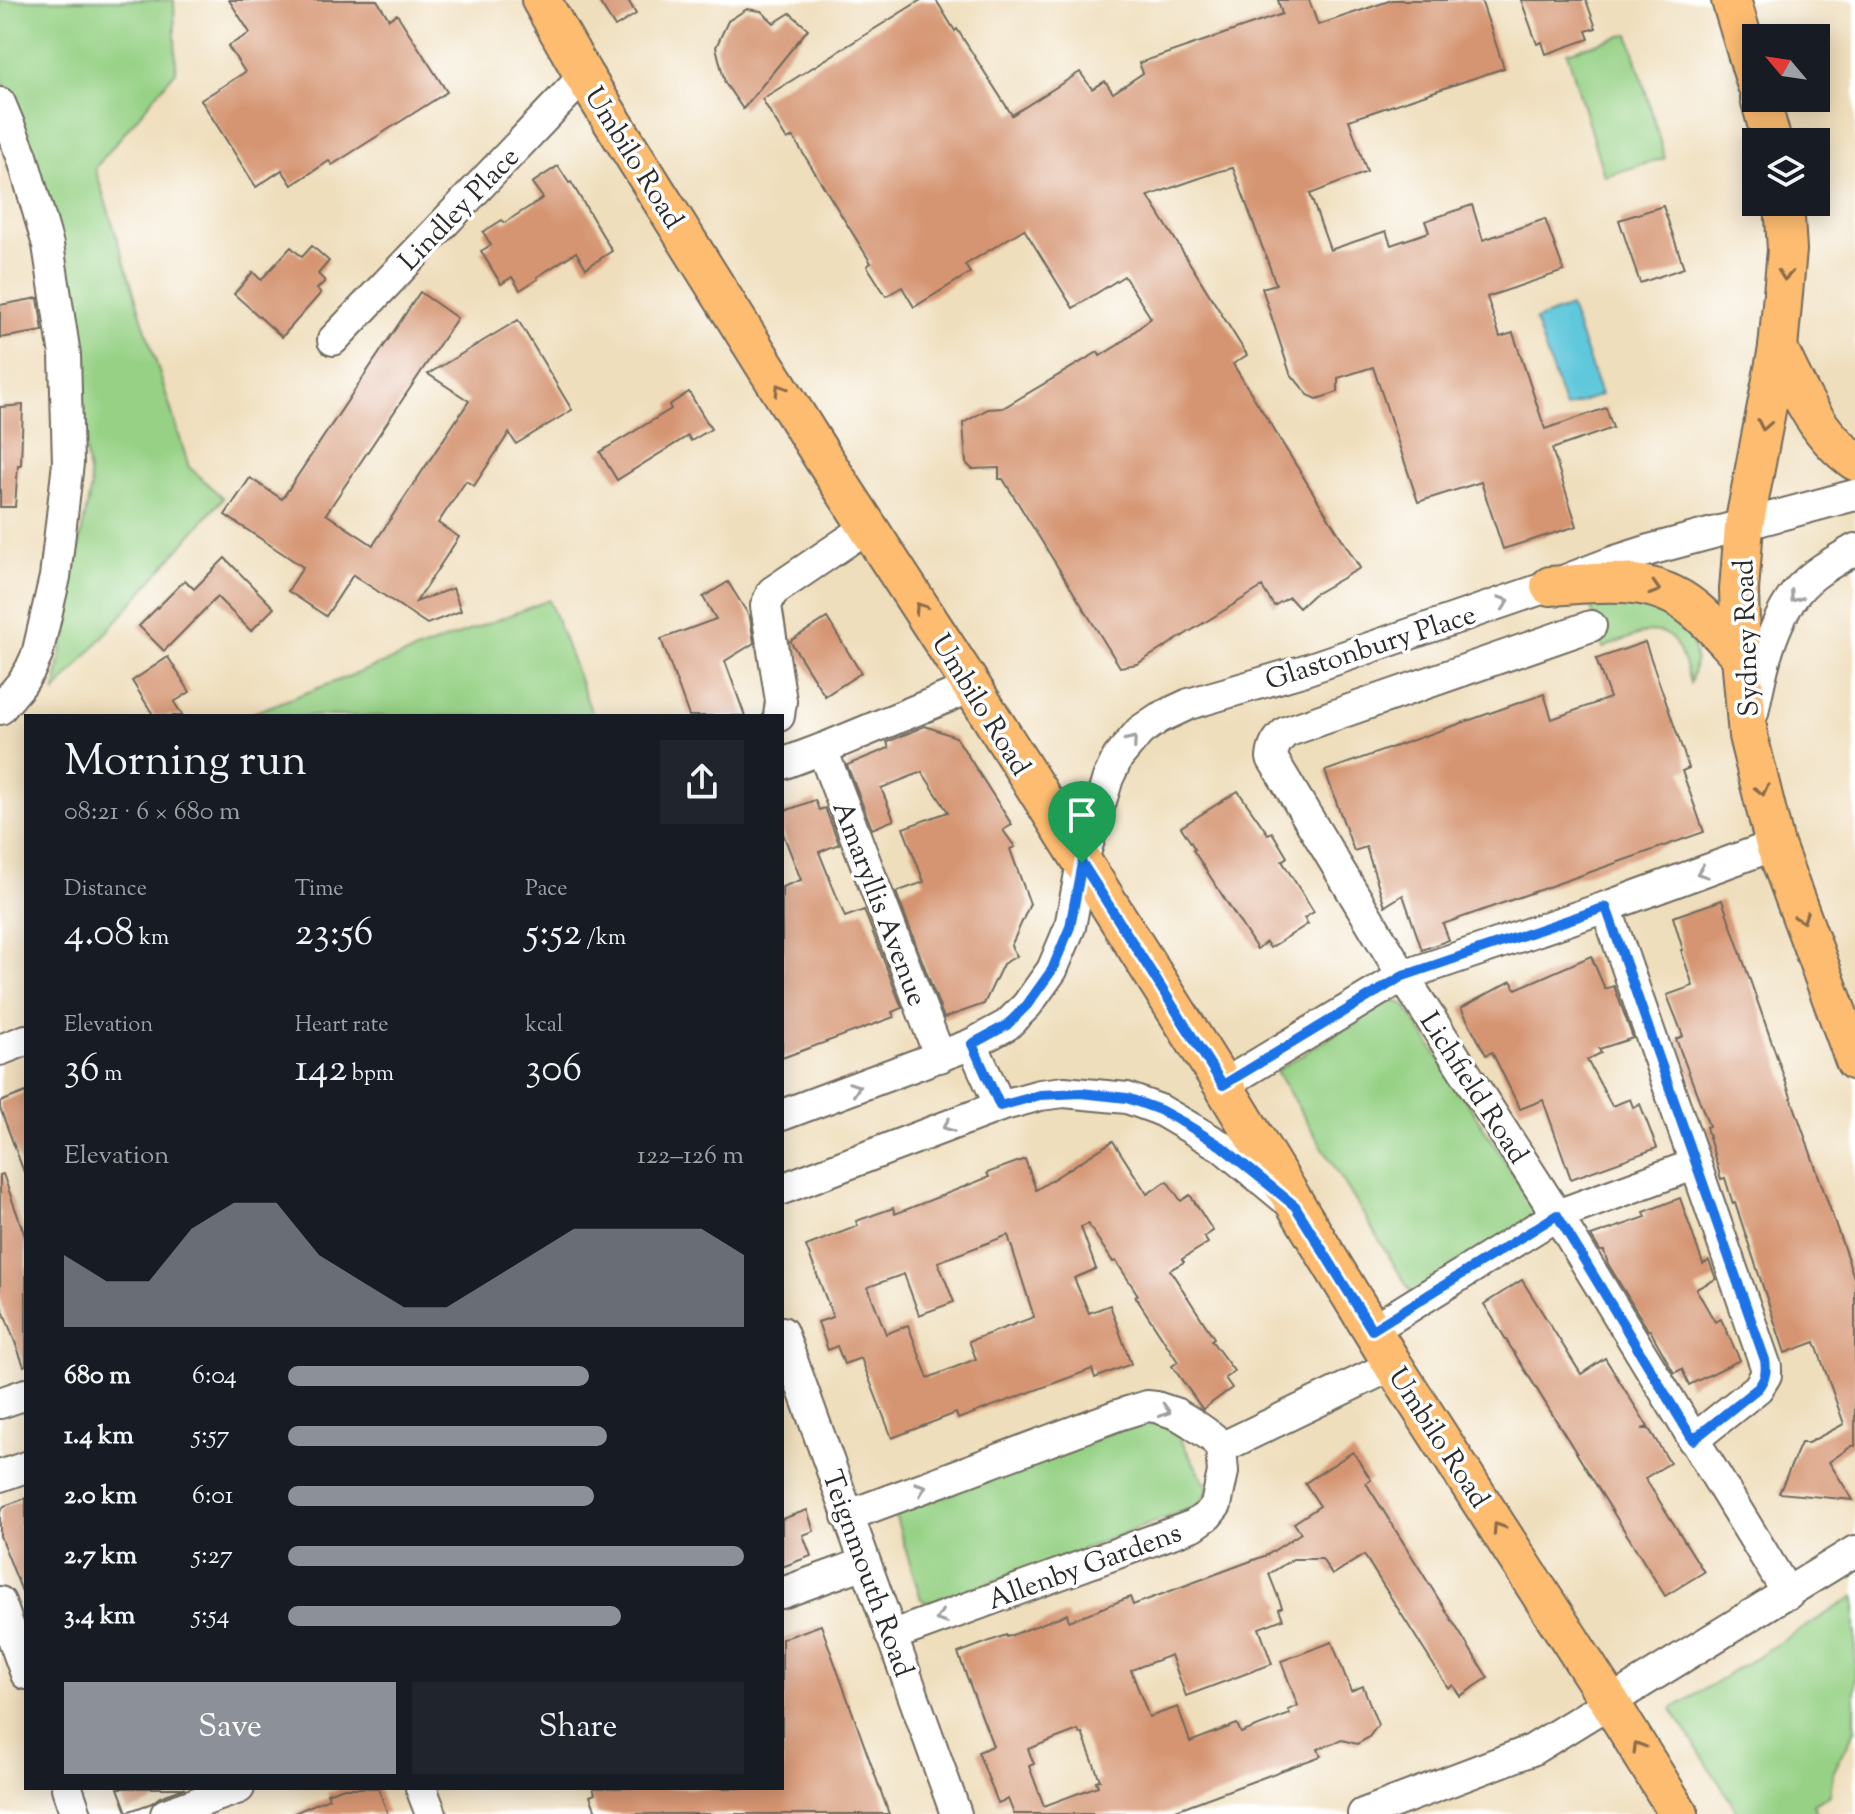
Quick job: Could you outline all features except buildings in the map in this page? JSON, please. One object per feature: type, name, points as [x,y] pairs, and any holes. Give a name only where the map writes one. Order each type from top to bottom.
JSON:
[{"type":"main road","name":"Umbilo Road","points":[[541,0],[584,76],[1223,1085],[1393,1365],[1679,1814]]},
{"type":"main road","points":[[1731,0],[1742,37]]},
{"type":"main road","name":"Sydney Road","points":[[1785,216],[1787,250],[1778,348],[1744,526],[1739,590],[1741,656],[1748,736],[1775,845],[1855,1061]]},
{"type":"main road","points":[[1778,348],[1805,405],[1819,426],[1833,444],[1855,461]]},
{"type":"main road","points":[[1550,586],[1625,582],[1655,588],[1694,608],[1741,656]]},
{"type":"street","name":"Lindley Place","points":[[333,340],[584,76]]},
{"type":"street","points":[[0,103],[22,156],[48,245],[65,355],[68,450],[55,577],[37,655],[21,684],[0,709]]},
{"type":"street","name":"Glastonbury Place","points":[[784,1114],[972,1044],[1007,1025],[1027,1005],[1052,970],[1070,927],[1082,863],[1108,778],[1118,757],[1140,731],[1159,718],[1189,704],[1302,671],[1612,562],[1855,495]]},
{"type":"street","points":[[779,714],[781,701],[766,606],[768,599],[772,592],[868,527]]},
{"type":"street","points":[[1748,736],[1766,657],[1788,606],[1810,579],[1855,549]]},
{"type":"street","name":"Lichfield Road","points":[[1591,626],[1286,732],[1273,748],[1272,758],[1403,976],[1557,1215],[1788,1594]]},
{"type":"street","points":[[784,763],[972,687]]},
{"type":"street","name":"Amaryllis Avenue","points":[[822,749],[940,1057]]},
{"type":"street","points":[[1223,1085],[1403,976],[1775,845]]},
{"type":"street","points":[[1606,907],[1766,1367],[1766,1375],[1758,1388],[1693,1440]]},
{"type":"street","points":[[0,1050],[24,1041]]},
{"type":"street","points":[[972,1044],[1000,1106]]},
{"type":"street","points":[[784,1188],[1000,1106],[1064,1092],[1127,1098],[1160,1110],[1221,1146],[1295,1206]]},
{"type":"street","points":[[1372,1330],[1557,1215],[1696,1164]]},
{"type":"street","name":"Teignmouth Road","points":[[784,1338],[956,1814]]},
{"type":"street","points":[[847,1516],[1147,1406],[1177,1414],[1204,1430],[1221,1448],[1393,1365]]},
{"type":"street","points":[[0,1386],[24,1392]]},
{"type":"street","points":[[0,1403],[24,1393]]},
{"type":"street","name":"Allenby Gardens","points":[[891,1636],[1194,1525],[1216,1505],[1223,1472],[1221,1448]]},
{"type":"street","points":[[0,1476],[24,1468]]},
{"type":"street","points":[[1363,1814],[1532,1750],[1855,1551]]},
{"type":"street","points":[[784,1592],[865,1563]]},
{"type":"street","points":[[0,1602],[24,1668]]},
{"type":"street","points":[[68,1790],[76,1814]]},
{"type":"street","points":[[166,1814],[233,1790]]},
{"type":"street","points":[[422,1790],[431,1814]]},
{"type":"green space","points":[[0,0],[174,0],[176,71],[95,168],[189,467],[223,498],[55,692],[73,575],[91,487],[52,227],[32,154],[0,74]]},
{"type":"green space","points":[[1629,34],[1665,158],[1604,176],[1567,52]]},
{"type":"green space","points":[[1634,599],[1675,617],[1688,633],[1695,662],[1690,683],[1677,646],[1661,632],[1638,635],[1603,648],[1590,604]]},
{"type":"green space","points":[[549,600],[592,714],[250,714]]},
{"type":"green space","points":[[1390,1000],[1404,1004],[1541,1217],[1412,1294],[1276,1071]]},
{"type":"green space","points":[[1149,1418],[1172,1425],[1207,1486],[1208,1490],[1199,1505],[1039,1566],[935,1601],[921,1599],[896,1518],[899,1513]]},
{"type":"green space","points":[[1855,1596],[1855,1730],[1833,1773],[1830,1795],[1813,1804],[1817,1814],[1739,1814],[1672,1709]]},
{"type":"water","points":[[1570,307],[1601,395],[1565,408],[1535,320]]},
{"type":"route","points":[[1082,863],[1223,1085],[1403,976],[1606,907],[1765,1360],[1763,1382],[1693,1440],[1557,1215],[1372,1330],[1295,1206],[1221,1146],[1184,1123],[1127,1098],[1081,1093],[1040,1095],[1000,1106],[972,1044],[1007,1025],[1027,1005],[1052,970],[1070,927],[1082,863]]}]
